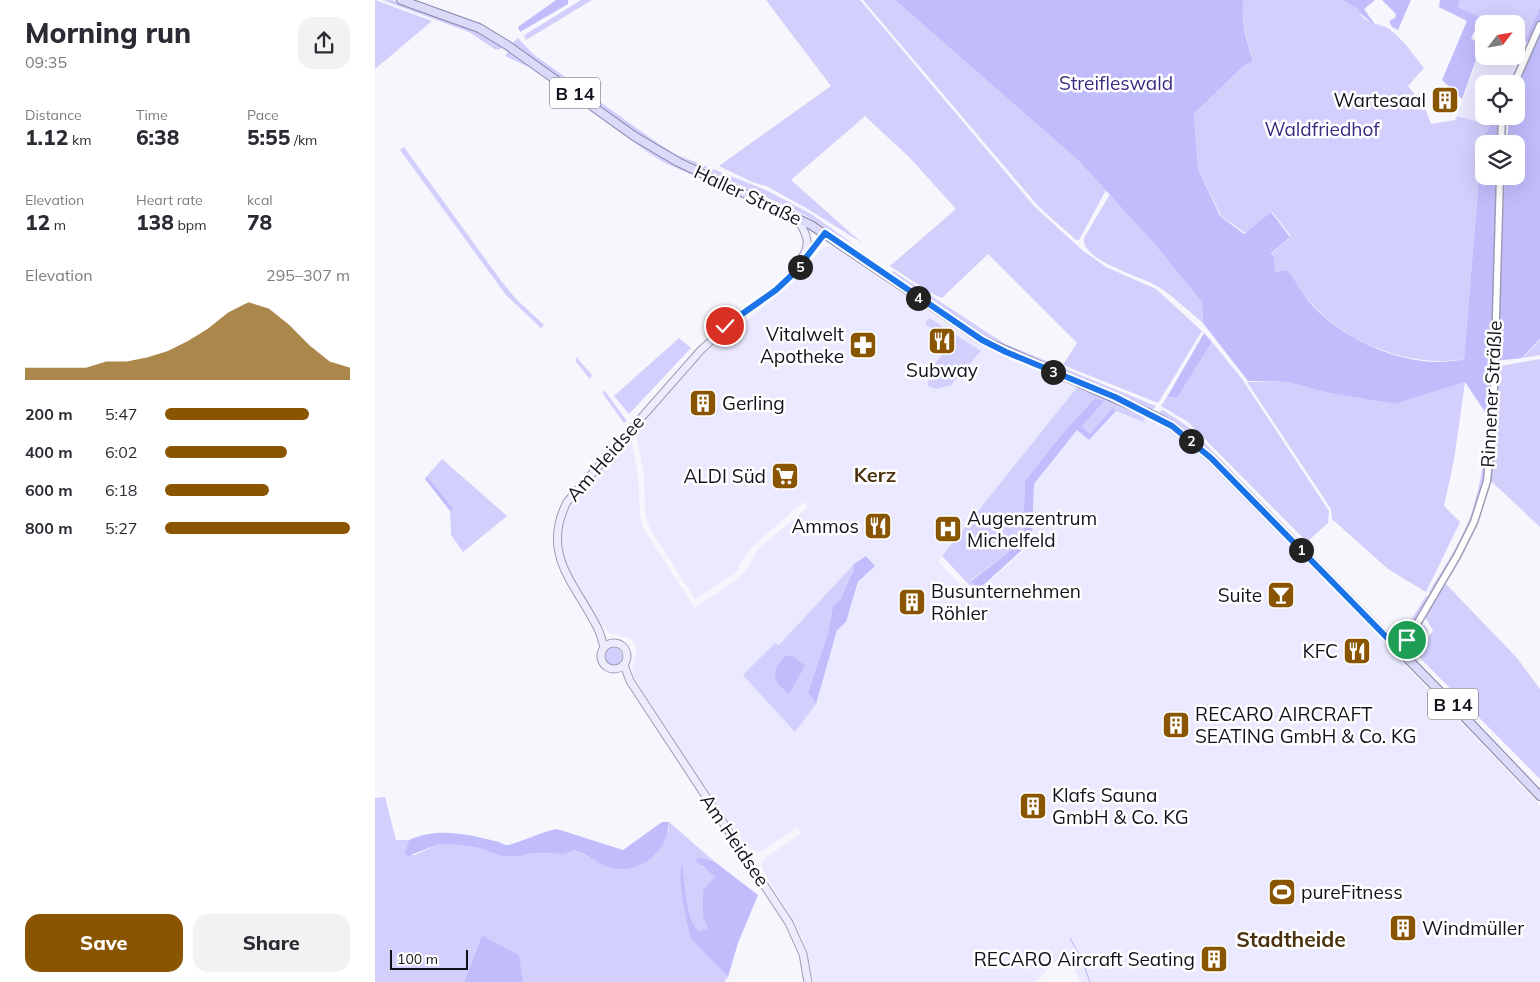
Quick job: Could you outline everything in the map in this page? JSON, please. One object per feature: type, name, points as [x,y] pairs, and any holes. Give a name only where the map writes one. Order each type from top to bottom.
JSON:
[{"type":"main road","name":"Haller Straße","points":[[401,0],[479,28],[517,51],[634,136],[679,162],[798,218],[825,233],[982,340],[1006,352],[1115,397],[1172,426],[1211,458],[1401,652]]},
{"type":"main road","points":[[776,290],[807,247],[808,236],[798,218]]},
{"type":"main road","points":[[776,290],[794,273],[825,233]]},
{"type":"main road","name":"Am Heidsee","points":[[604,647],[599,631],[561,562],[556,539],[557,525],[563,509],[572,494],[701,350],[720,333],[738,322],[741,316],[776,290]]},
{"type":"main road","name":"Am Heidsee","points":[[599,631],[611,643]]},
{"type":"main road","points":[[611,643],[618,643],[625,649],[627,657],[624,665],[616,669],[607,667],[601,657],[604,647],[611,643]]},
{"type":"main road","name":"B 14","points":[[1401,652],[1540,796]]},
{"type":"main road","name":"Am Heidsee","points":[[624,665],[630,681],[789,923],[803,954],[809,982]]},
{"type":"main road","name":"Am Heidsee","points":[[616,669],[630,681]]},
{"type":"main road","name":"B 14","points":[[1503,757],[1540,792]]},
{"type":"street","points":[[1518,75],[1540,24]]},
{"type":"street","name":"Rinnener Sträßle","points":[[1401,652],[1457,556],[1474,522],[1487,480],[1493,421],[1500,185]]},
{"type":"shaded area","points":[[1525,42],[1530,44],[1525,54]]},
{"type":"shaded area","points":[[1475,65],[1520,65],[1514,75],[1475,75],[1475,121],[1457,116]]},
{"type":"shaded area","points":[[832,246],[959,332],[1009,359],[1077,387],[938,561],[971,597],[1033,543],[1034,485],[1077,430],[1089,440],[1116,412],[1143,422],[1148,416],[1173,431],[1202,454],[1540,805],[1540,982],[1081,982],[1065,952],[1035,982],[814,982],[803,939],[762,868],[765,858],[802,833],[797,827],[760,852],[748,848],[721,811],[634,677],[632,669],[637,648],[631,639],[609,633],[597,617],[571,574],[564,557],[561,542],[564,520],[573,502],[631,435],[638,477],[640,516],[643,528],[695,608],[738,579],[748,567],[757,550],[808,507],[805,502],[796,508],[749,550],[735,573],[695,599],[650,529],[645,515],[644,473],[635,430],[706,352],[786,289],[823,248]],"holes":[[[866,556],[875,566],[859,583],[846,621],[837,630],[816,704],[795,732],[776,710],[779,645],[854,564]]]},
{"type":"green space","points":[[375,0],[432,21],[375,69]]},
{"type":"green space","points":[[382,0],[392,0],[472,29],[501,43],[502,48],[496,50],[469,32]]},
{"type":"green space","points":[[556,0],[568,0],[568,4],[520,32],[518,27]]},
{"type":"green space","points":[[581,0],[592,0],[526,40],[524,36],[526,34]]},
{"type":"green space","points":[[766,0],[860,0],[1034,206],[1082,250],[1106,267],[1156,289],[1202,331],[1158,403],[1063,365],[1077,343],[988,254],[942,298],[931,293],[890,266],[956,209],[910,158],[865,116],[791,180],[862,243],[808,209],[766,186],[752,182],[719,166],[831,86]]},
{"type":"green space","points":[[863,0],[895,0],[1079,161],[1106,190],[1079,240],[1076,240],[1039,207]]},
{"type":"green space","name":"Streifleswald","points":[[895,0],[1244,0],[1243,16],[1246,38],[1253,61],[1242,67],[1194,114],[1198,169],[1220,216],[1244,234],[1271,212],[1290,237],[1271,253],[1274,258],[1275,272],[1286,270],[1290,273],[1312,305],[1324,317],[1353,337],[1369,346],[1404,358],[1438,362],[1464,360],[1478,185],[1498,185],[1489,418],[1465,382],[1395,404],[1328,393],[1288,382],[1248,381],[1203,323],[1202,302],[1152,241],[1079,161]]},
{"type":"green space","name":"Waldfriedhof","points":[[1244,0],[1340,0],[1358,9],[1364,18],[1393,32],[1424,68],[1408,86],[1425,108],[1431,124],[1455,120],[1457,116],[1475,121],[1475,125],[1491,125],[1485,135],[1475,135],[1475,185],[1478,185],[1464,360],[1437,361],[1402,356],[1369,345],[1353,337],[1324,316],[1312,304],[1290,273],[1286,270],[1275,272],[1272,253],[1291,236],[1272,212],[1245,233],[1221,216],[1198,169],[1194,114],[1242,67],[1253,61],[1244,23]]},
{"type":"green space","points":[[1341,0],[1375,0],[1364,9],[1374,23],[1359,12],[1358,9]]},
{"type":"green space","points":[[1382,0],[1411,0],[1398,30],[1392,27],[1389,21],[1395,18],[1396,14]]},
{"type":"green space","points":[[1440,0],[1460,0],[1458,7],[1475,15],[1475,30],[1471,38],[1475,41],[1475,63],[1462,99],[1442,80],[1467,21],[1439,7]]},
{"type":"green space","points":[[1460,0],[1540,0],[1540,7],[1525,41],[1525,15],[1475,16],[1458,7]]},
{"type":"green space","points":[[1540,7],[1540,22],[1530,44],[1525,41]]},
{"type":"green space","points":[[1540,30],[1540,339],[1522,358],[1495,361],[1505,185],[1525,185],[1525,135],[1508,135],[1508,125],[1525,125],[1525,75],[1522,75]]},
{"type":"green space","points":[[518,38],[533,54],[675,154],[766,190],[811,214],[856,246],[803,214],[654,145],[512,43]]},
{"type":"green space","points":[[509,50],[656,154],[756,201],[669,165],[653,156],[531,68],[505,56]]},
{"type":"green space","name":"Streifleswald","points":[[1491,125],[1500,125],[1499,135],[1485,135]]},
{"type":"green space","points":[[404,147],[502,282],[516,299],[544,325],[541,328],[506,295],[400,150]]},
{"type":"green space","points":[[1110,194],[1202,302],[1203,323],[1162,289],[1102,261],[1092,254],[1086,246],[1084,238]]},
{"type":"green space","points":[[893,271],[1005,344],[1156,406],[1155,408],[1152,410],[1001,347],[891,273]]},
{"type":"green space","points":[[929,318],[981,351],[951,385],[936,389],[928,386],[928,373],[952,341],[925,324]]},
{"type":"green space","points":[[1204,333],[1212,342],[1177,398],[1167,397]]},
{"type":"green space","points":[[679,338],[691,348],[629,414],[614,396]]},
{"type":"green space","points":[[1540,340],[1540,355],[1523,358]]},
{"type":"green space","points":[[1212,342],[1242,379],[1329,511],[1328,523],[1307,542],[1188,422],[1161,406],[1167,397],[1177,398]]},
{"type":"green space","points":[[576,357],[592,375],[590,379],[576,362]]},
{"type":"green space","points":[[1540,359],[1540,527],[1491,481],[1496,442],[1497,370],[1500,366]]},
{"type":"green space","points":[[1247,382],[1288,382],[1328,393],[1395,404],[1465,382],[1454,460],[1444,506],[1460,522],[1426,592],[1388,569],[1332,519],[1331,509]]},
{"type":"green space","points":[[1078,386],[1147,415],[1143,422],[1116,411],[1090,434],[1082,426],[1103,401],[1094,399],[1061,435],[1025,481],[1023,538],[1004,556],[971,580],[979,589],[976,592],[942,556]]},
{"type":"green space","points":[[604,390],[627,421],[624,423],[603,394]]},
{"type":"green space","points":[[1095,398],[1104,401],[1082,426],[1090,434],[1113,408],[1116,411],[1089,440],[1077,430],[1034,484],[1032,541],[979,589],[971,581],[1004,556],[1023,538],[1025,481],[1061,435]]},
{"type":"green space","points":[[1163,410],[1190,428],[1304,545],[1302,547],[1204,446],[1161,414],[1160,411]]},
{"type":"green space","points":[[1490,426],[1487,460],[1475,516],[1455,556],[1432,593],[1429,592],[1456,547],[1469,519],[1480,481],[1487,428]]},
{"type":"green space","points":[[442,459],[507,516],[463,552],[451,535],[450,511],[454,509],[427,476]]},
{"type":"green space","points":[[427,476],[454,509],[450,511],[425,479]]},
{"type":"green space","points":[[866,556],[875,566],[858,582],[846,622],[837,630],[816,704],[808,692],[827,636],[833,606],[840,600],[854,569],[854,564]]},
{"type":"green space","points":[[854,564],[854,569],[840,600],[833,606],[827,636],[808,692],[816,704],[795,732],[743,675],[775,643],[779,645]]},
{"type":"green space","points":[[1446,584],[1517,658],[1540,689],[1540,779],[1420,658],[1418,650],[1433,631],[1424,615]]},
{"type":"green space","points":[[1426,596],[1429,598],[1406,637],[1403,633]]},
{"type":"green space","points":[[1420,623],[1428,631],[1415,646],[1411,641]]},
{"type":"green space","points":[[609,647],[617,647],[622,652],[620,663],[609,665],[604,660],[604,652]]},
{"type":"green space","points":[[786,656],[793,656],[805,666],[789,694],[779,685],[775,676],[777,667]]},
{"type":"green space","points":[[385,797],[396,840],[409,840],[404,854],[415,855],[437,845],[449,844],[479,848],[503,857],[533,853],[564,854],[575,850],[607,866],[669,831],[669,822],[715,862],[701,857],[701,866],[716,877],[708,928],[700,933],[690,919],[682,863],[680,877],[682,899],[690,938],[728,977],[724,982],[523,982],[518,955],[482,935],[464,982],[375,982],[375,798]]},
{"type":"green space","points":[[662,822],[669,822],[663,844],[657,853],[639,866],[628,869],[606,866],[575,850],[564,854],[533,853],[503,857],[479,848],[449,844],[437,845],[408,856],[404,854],[409,840],[430,834],[463,834],[509,845],[557,829],[623,850]]},
{"type":"green space","points":[[700,857],[715,862],[758,895],[738,943],[728,977],[690,938],[682,899],[680,877],[682,861],[688,910],[695,927],[700,932],[708,928],[703,917],[703,890],[715,877],[695,860]]},
{"type":"green space","points":[[482,935],[519,955],[523,982],[464,982]]},
{"type":"waterway","points":[[1525,324],[1540,338]]},
{"type":"waterway","points":[[1070,938],[1081,958],[1090,982]]},
{"type":"place","name":"Wartesaal","points":[[1445,100]]},
{"type":"place","name":"Subway","points":[[942,341]]},
{"type":"place","name":"Vitalwelt Apotheke","points":[[863,345]]},
{"type":"place","name":"Gerling","points":[[703,403]]},
{"type":"place","name":"ALDI Süd","points":[[785,476]]},
{"type":"place","name":"Ammos","points":[[878,526]]},
{"type":"place","name":"Augenzentrum Michelfeld","points":[[948,529]]},
{"type":"place","name":"Suite","points":[[1281,595]]},
{"type":"place","name":"Busunternehmen Röhler","points":[[912,602]]},
{"type":"place","name":"KFC","points":[[1357,651]]},
{"type":"place","name":"RECARO AIRCRAFT SEATING GmbH & Co. KG","points":[[1176,725]]},
{"type":"place","name":"Klafs Sauna GmbH & Co. KG","points":[[1033,806]]},
{"type":"place","name":"pureFitness","points":[[1282,892]]},
{"type":"place","name":"Windmüller","points":[[1403,928]]},
{"type":"place","name":"RECARO Aircraft Seating","points":[[1214,959]]},
{"type":"district","name":"Kerz","points":[[875,474]]},
{"type":"district","name":"Stadtheide","points":[[1291,939]]},
{"type":"route","points":[[725,326],[776,290],[794,273],[825,233],[982,340],[1006,352],[1115,397],[1172,426],[1211,458],[1401,652],[1407,640]]}]
